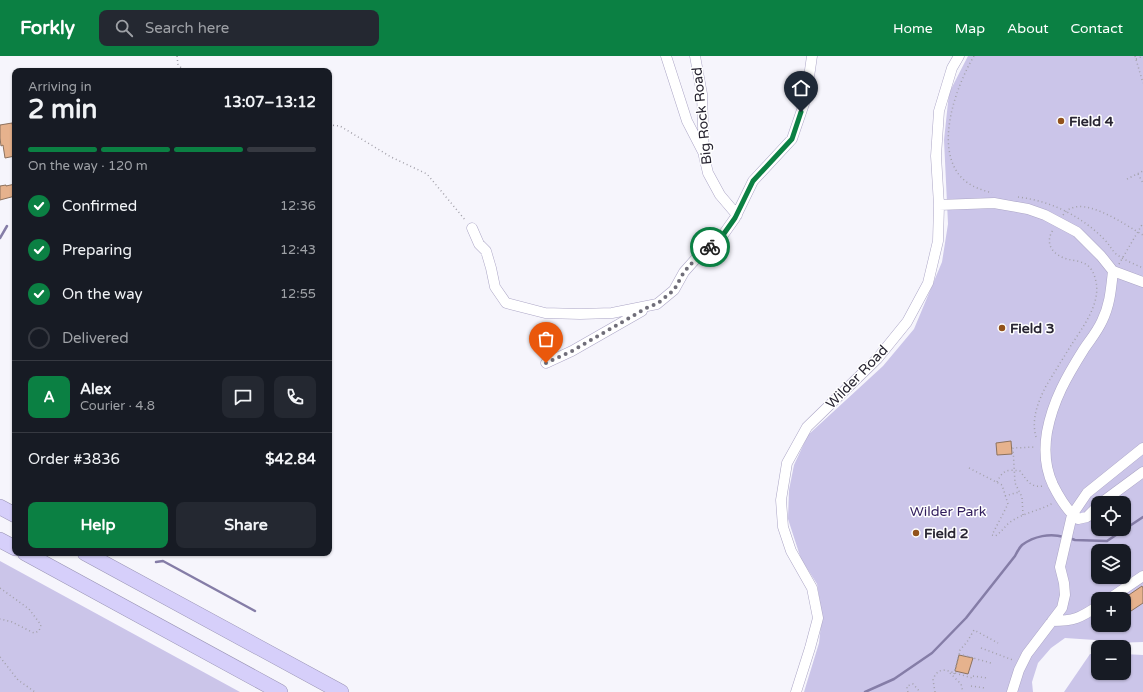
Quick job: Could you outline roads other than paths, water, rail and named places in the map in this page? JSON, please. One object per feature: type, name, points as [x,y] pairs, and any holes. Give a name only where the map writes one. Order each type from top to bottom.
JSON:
[{"type":"highway","points":[[0,507],[12,513]]},
{"type":"highway","points":[[0,540],[12,546]]},
{"type":"highway","points":[[31,556],[280,692]]},
{"type":"highway","points":[[91,556],[341,692]]},
{"type":"street","points":[[666,56],[688,121],[704,156]]},
{"type":"street","name":"Big Rock Road","points":[[696,56],[702,94],[704,156],[708,173],[720,195],[737,215]]},
{"type":"street","points":[[472,228],[479,244],[486,251],[495,287],[506,303],[545,313],[580,314],[612,313],[657,304],[674,290],[684,272],[700,254],[718,242],[737,215],[753,181],[792,139],[806,98],[812,56]]},
{"type":"street","name":"Wilder Road","points":[[796,692],[818,618],[812,588],[790,551],[783,527],[781,500],[787,463],[807,427],[877,359],[907,322],[928,283],[938,241],[939,205],[936,156],[939,111],[952,68],[959,56]]},
{"type":"street","points":[[939,205],[994,203],[1028,209],[1045,215],[1077,232],[1101,256],[1112,271],[1143,282]]},
{"type":"street","points":[[1091,513],[1087,517],[1078,519],[1072,514],[1061,499],[1052,482],[1046,461],[1039,446],[1060,391],[1085,348],[1096,334],[1103,320],[1110,300],[1112,271]]},
{"type":"street","points":[[546,363],[572,351],[650,306]]},
{"type":"street","points":[[1012,692],[1027,654],[1062,608],[1065,596],[1064,583],[1060,567],[1072,514],[1087,493],[1143,448]]},
{"type":"street","points":[[1110,496],[1143,472]]},
{"type":"street","points":[[1119,592],[1143,576]]},
{"type":"street","points":[[1052,621],[1076,619],[1091,610]]},
{"type":"waterway","points":[[0,238],[7,226]]},
{"type":"waterway","points":[[1069,538],[1075,540],[1107,541],[1143,517]]},
{"type":"waterway","points":[[865,692],[894,679],[932,653],[966,618],[1022,545],[1032,539],[1042,536],[1053,535],[1064,537]]},
{"type":"waterway","points":[[156,562],[163,561],[255,611]]},
{"type":"place","name":"Field 4","points":[[1061,121]]},
{"type":"place","name":"Field 3","points":[[1002,328]]},
{"type":"place","name":"Field 2","points":[[916,533]]},
{"type":"park label","name":"Wilder Park","points":[[948,511]]}]
